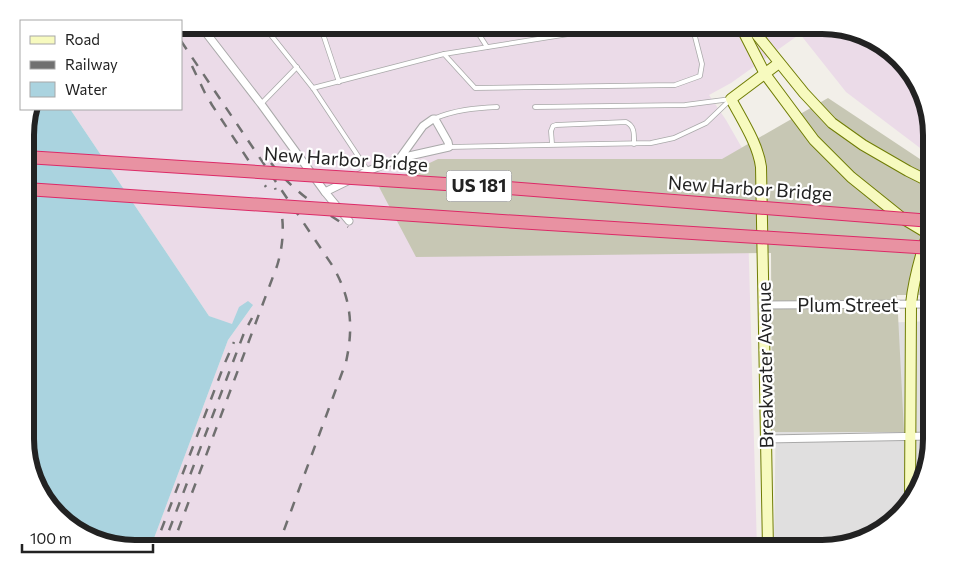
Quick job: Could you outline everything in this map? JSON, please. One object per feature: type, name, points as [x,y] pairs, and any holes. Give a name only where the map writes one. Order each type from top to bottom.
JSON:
[{"type":"highway","name":"New Harbor Bridge","points":[[34,158],[508,188],[923,227]]},
{"type":"highway","name":"US 181","points":[[34,190],[923,247]]},
{"type":"street","points":[[207,34],[325,192],[349,221]]},
{"type":"street","points":[[745,34],[765,74],[814,140],[851,177],[902,218],[923,225]]},
{"type":"street","points":[[757,34],[804,94],[832,123],[863,145],[923,178]]},
{"type":"street","points":[[731,99],[779,63]]},
{"type":"street","name":"Breakwater Avenue","points":[[731,99],[756,148],[760,161],[768,540]]},
{"type":"street","points":[[325,192],[400,158],[449,147],[437,122],[433,118],[423,126],[400,158]]},
{"type":"street","points":[[910,490],[911,304],[914,282],[923,248]]},
{"type":"street","name":"Plum Street","points":[[764,306],[923,304]]},
{"type":"street","points":[[766,439],[923,436]]},
{"type":"lane","points":[[271,34],[313,88],[368,171]]},
{"type":"lane","points":[[323,34],[339,82]]},
{"type":"lane","points":[[479,34],[487,47]]},
{"type":"lane","points":[[313,88],[444,54],[569,34]]},
{"type":"lane","points":[[444,54],[475,88],[675,85],[700,76],[702,64],[694,34]]},
{"type":"lane","points":[[261,104],[297,68]]},
{"type":"lane","points":[[535,107],[685,105],[731,99]]},
{"type":"lane","points":[[449,147],[651,143],[666,140],[706,123],[731,99]]},
{"type":"lane","points":[[433,118],[454,111],[497,107]]},
{"type":"lane","points":[[552,144],[551,131],[553,126],[556,125],[626,122],[634,130],[634,144]]},
{"type":"shaded area","points":[[182,34],[800,34],[731,83],[709,95],[746,155],[757,540],[153,540],[228,340],[253,305],[232,325],[209,316],[71,110],[182,110]]},
{"type":"shaded area","points":[[800,34],[835,35],[861,41],[873,47],[894,63],[910,84],[918,102],[923,128],[923,150],[846,92]]},
{"type":"shaded area","points":[[828,98],[923,161],[923,295],[897,295],[904,432],[772,432],[771,253],[416,257],[379,187],[438,159],[722,159]]},
{"type":"shaded area","points":[[923,321],[923,446],[918,472],[910,490],[894,511],[873,527],[861,533],[829,540],[774,540],[777,327]]},
{"type":"water","points":[[37,110],[71,110],[209,316],[232,324],[239,307],[248,301],[253,305],[228,340],[153,540],[122,539],[96,533],[84,527],[63,511],[44,484],[39,472],[34,439],[34,135]]},
{"type":"railway","points":[[182,42],[332,265],[347,300],[350,336],[346,362],[280,540]]},
{"type":"railway","points":[[192,66],[212,105],[266,187]]},
{"type":"railway","points":[[271,163],[297,190],[348,227]]},
{"type":"railway","points":[[174,540],[280,256],[283,227],[281,208],[275,188]]},
{"type":"railway","points":[[165,540],[244,333],[252,318]]},
{"type":"railway","points":[[157,540],[234,342]]}]
